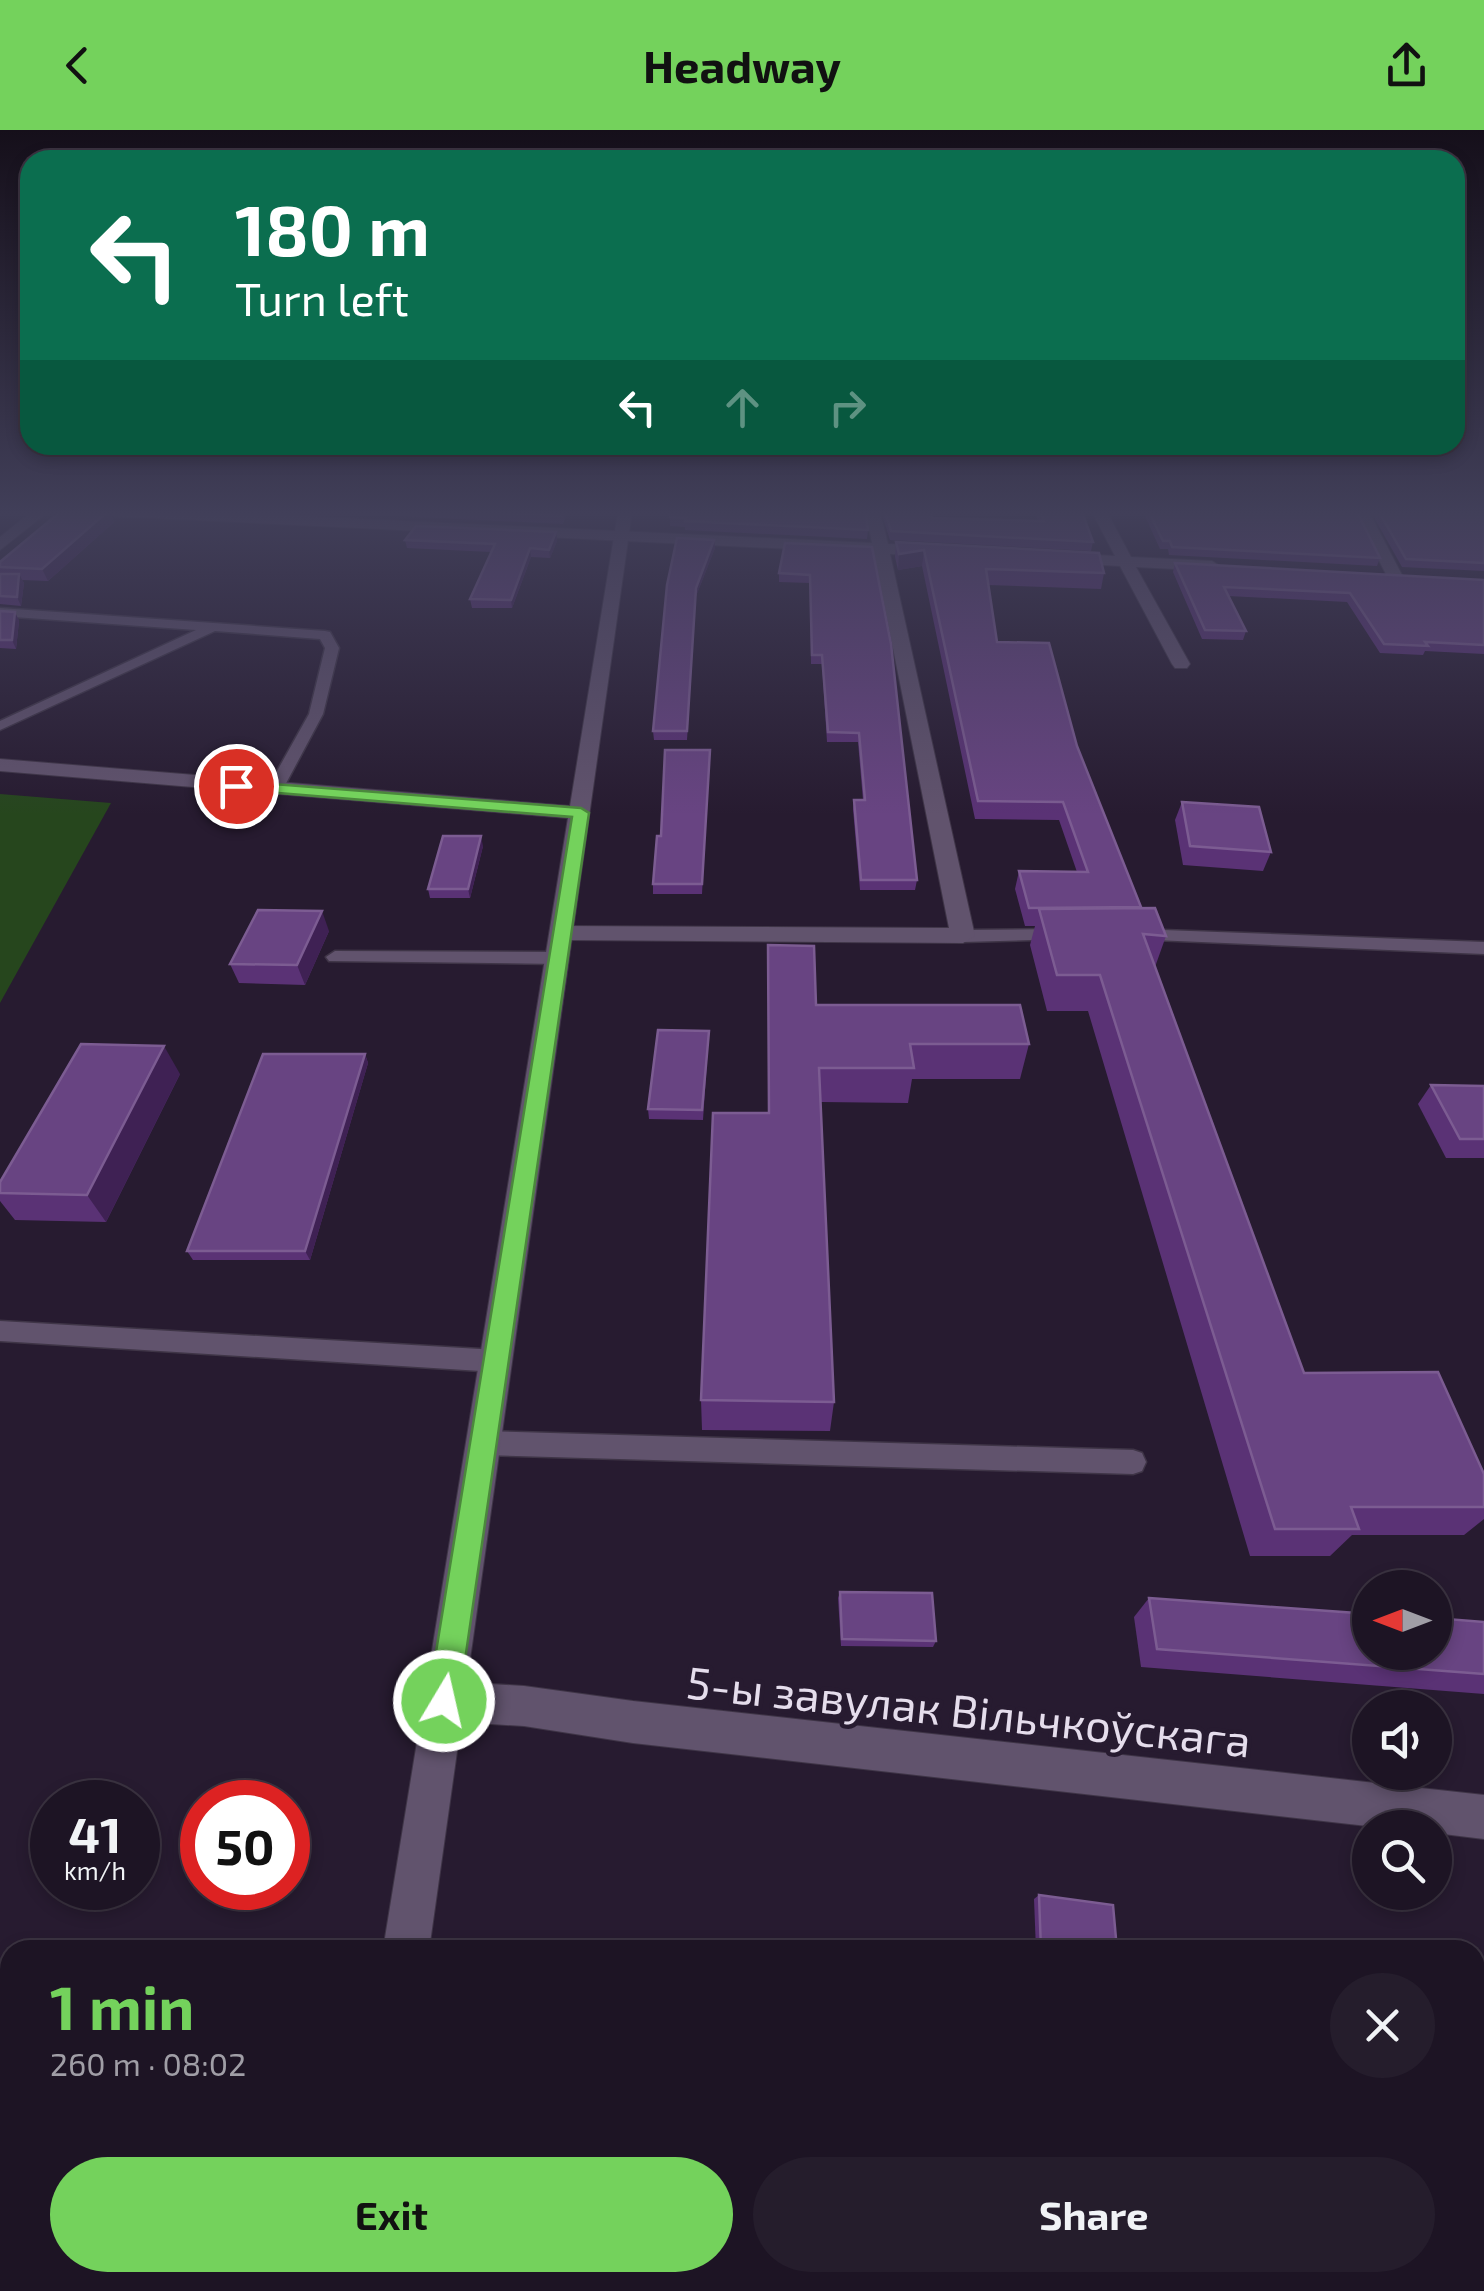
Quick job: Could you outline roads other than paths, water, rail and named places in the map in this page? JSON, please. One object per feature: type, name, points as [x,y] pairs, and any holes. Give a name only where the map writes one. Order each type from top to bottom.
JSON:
[{"type":"street","points":[[408,1940],[610,613]]},
{"type":"street","points":[[561,945],[962,936],[894,613]]},
{"type":"street","points":[[1153,613],[1181,664]]},
{"type":"street","points":[[0,764],[581,813]]},
{"type":"street","name":"5-ы завулак Вільчкоўскага","points":[[444,1701],[524,1706],[634,1722],[1484,1817]]},
{"type":"lane","points":[[14,613],[324,636],[332,648],[316,714],[276,789]]},
{"type":"lane","points":[[0,726],[216,625]]},
{"type":"lane","points":[[962,936],[1073,935]]},
{"type":"lane","points":[[1110,935],[1484,948]]},
{"type":"lane","points":[[335,958],[561,945]]},
{"type":"lane","points":[[0,1331],[497,1361]]},
{"type":"lane","points":[[484,1442],[1133,1462]]}]
